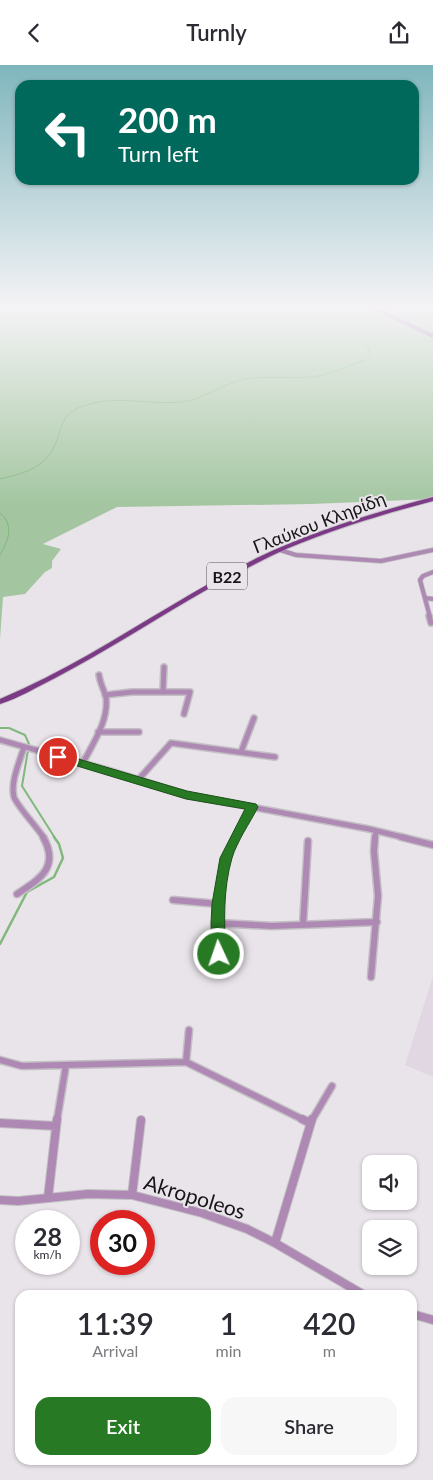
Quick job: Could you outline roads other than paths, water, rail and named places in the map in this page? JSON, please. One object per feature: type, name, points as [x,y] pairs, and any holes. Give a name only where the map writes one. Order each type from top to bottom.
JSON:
[{"type":"main road","name":"Γλαύκου Κληρίδη","points":[[0,701],[74,665],[235,571],[280,550],[346,525],[433,499]]},
{"type":"street","points":[[280,550],[296,555],[381,561],[433,550]]},
{"type":"street","points":[[431,623],[420,580],[423,576],[433,572]]},
{"type":"street","points":[[425,598],[433,599]]},
{"type":"street","points":[[163,691],[164,667]]},
{"type":"street","points":[[83,763],[105,719],[105,695],[99,681],[99,675]]},
{"type":"street","points":[[105,695],[132,692],[190,692],[184,714]]},
{"type":"street","points":[[241,752],[254,718]]},
{"type":"street","points":[[98,732],[139,732]]},
{"type":"street","points":[[0,740],[186,795],[376,831],[433,845]]},
{"type":"street","points":[[138,780],[171,743],[275,757]]},
{"type":"street","points":[[17,894],[38,880],[48,867],[48,846],[37,826],[14,798],[13,785],[24,748]]},
{"type":"street","points":[[219,954],[217,923],[226,858],[252,807]]},
{"type":"street","points":[[371,977],[378,896],[374,851],[376,831]]},
{"type":"street","points":[[303,925],[308,841]]},
{"type":"street","points":[[173,900],[219,904]]},
{"type":"street","points":[[217,923],[272,926],[377,922]]},
{"type":"street","points":[[186,1063],[189,1030]]},
{"type":"street","points":[[0,1060],[22,1066],[186,1063],[310,1123]]},
{"type":"street","points":[[48,1198],[56,1126],[66,1065]]},
{"type":"street","points":[[275,1243],[310,1123],[332,1086]]},
{"type":"street","points":[[132,1195],[141,1120]]},
{"type":"street","points":[[0,1123],[56,1126]]},
{"type":"street","name":"Akropoleos","points":[[0,1200],[18,1201],[97,1193],[132,1195],[202,1213],[247,1229],[275,1243],[355,1290]]},
{"type":"street","points":[[417,1315],[433,1320]]},
{"type":"waterway","points":[[0,479],[29,470],[42,463],[52,451],[66,418],[70,413],[86,405],[122,400],[169,403],[189,401],[246,379],[264,377],[300,378],[325,374]]},
{"type":"waterway","points":[[0,513],[5,518],[9,528],[9,533],[0,555]]},
{"type":"waterway","points":[[0,728],[9,728],[25,735],[29,744],[22,786],[55,838]]},
{"type":"waterway","points":[[0,944],[27,892],[54,877],[63,858],[59,844],[54,837]]}]
